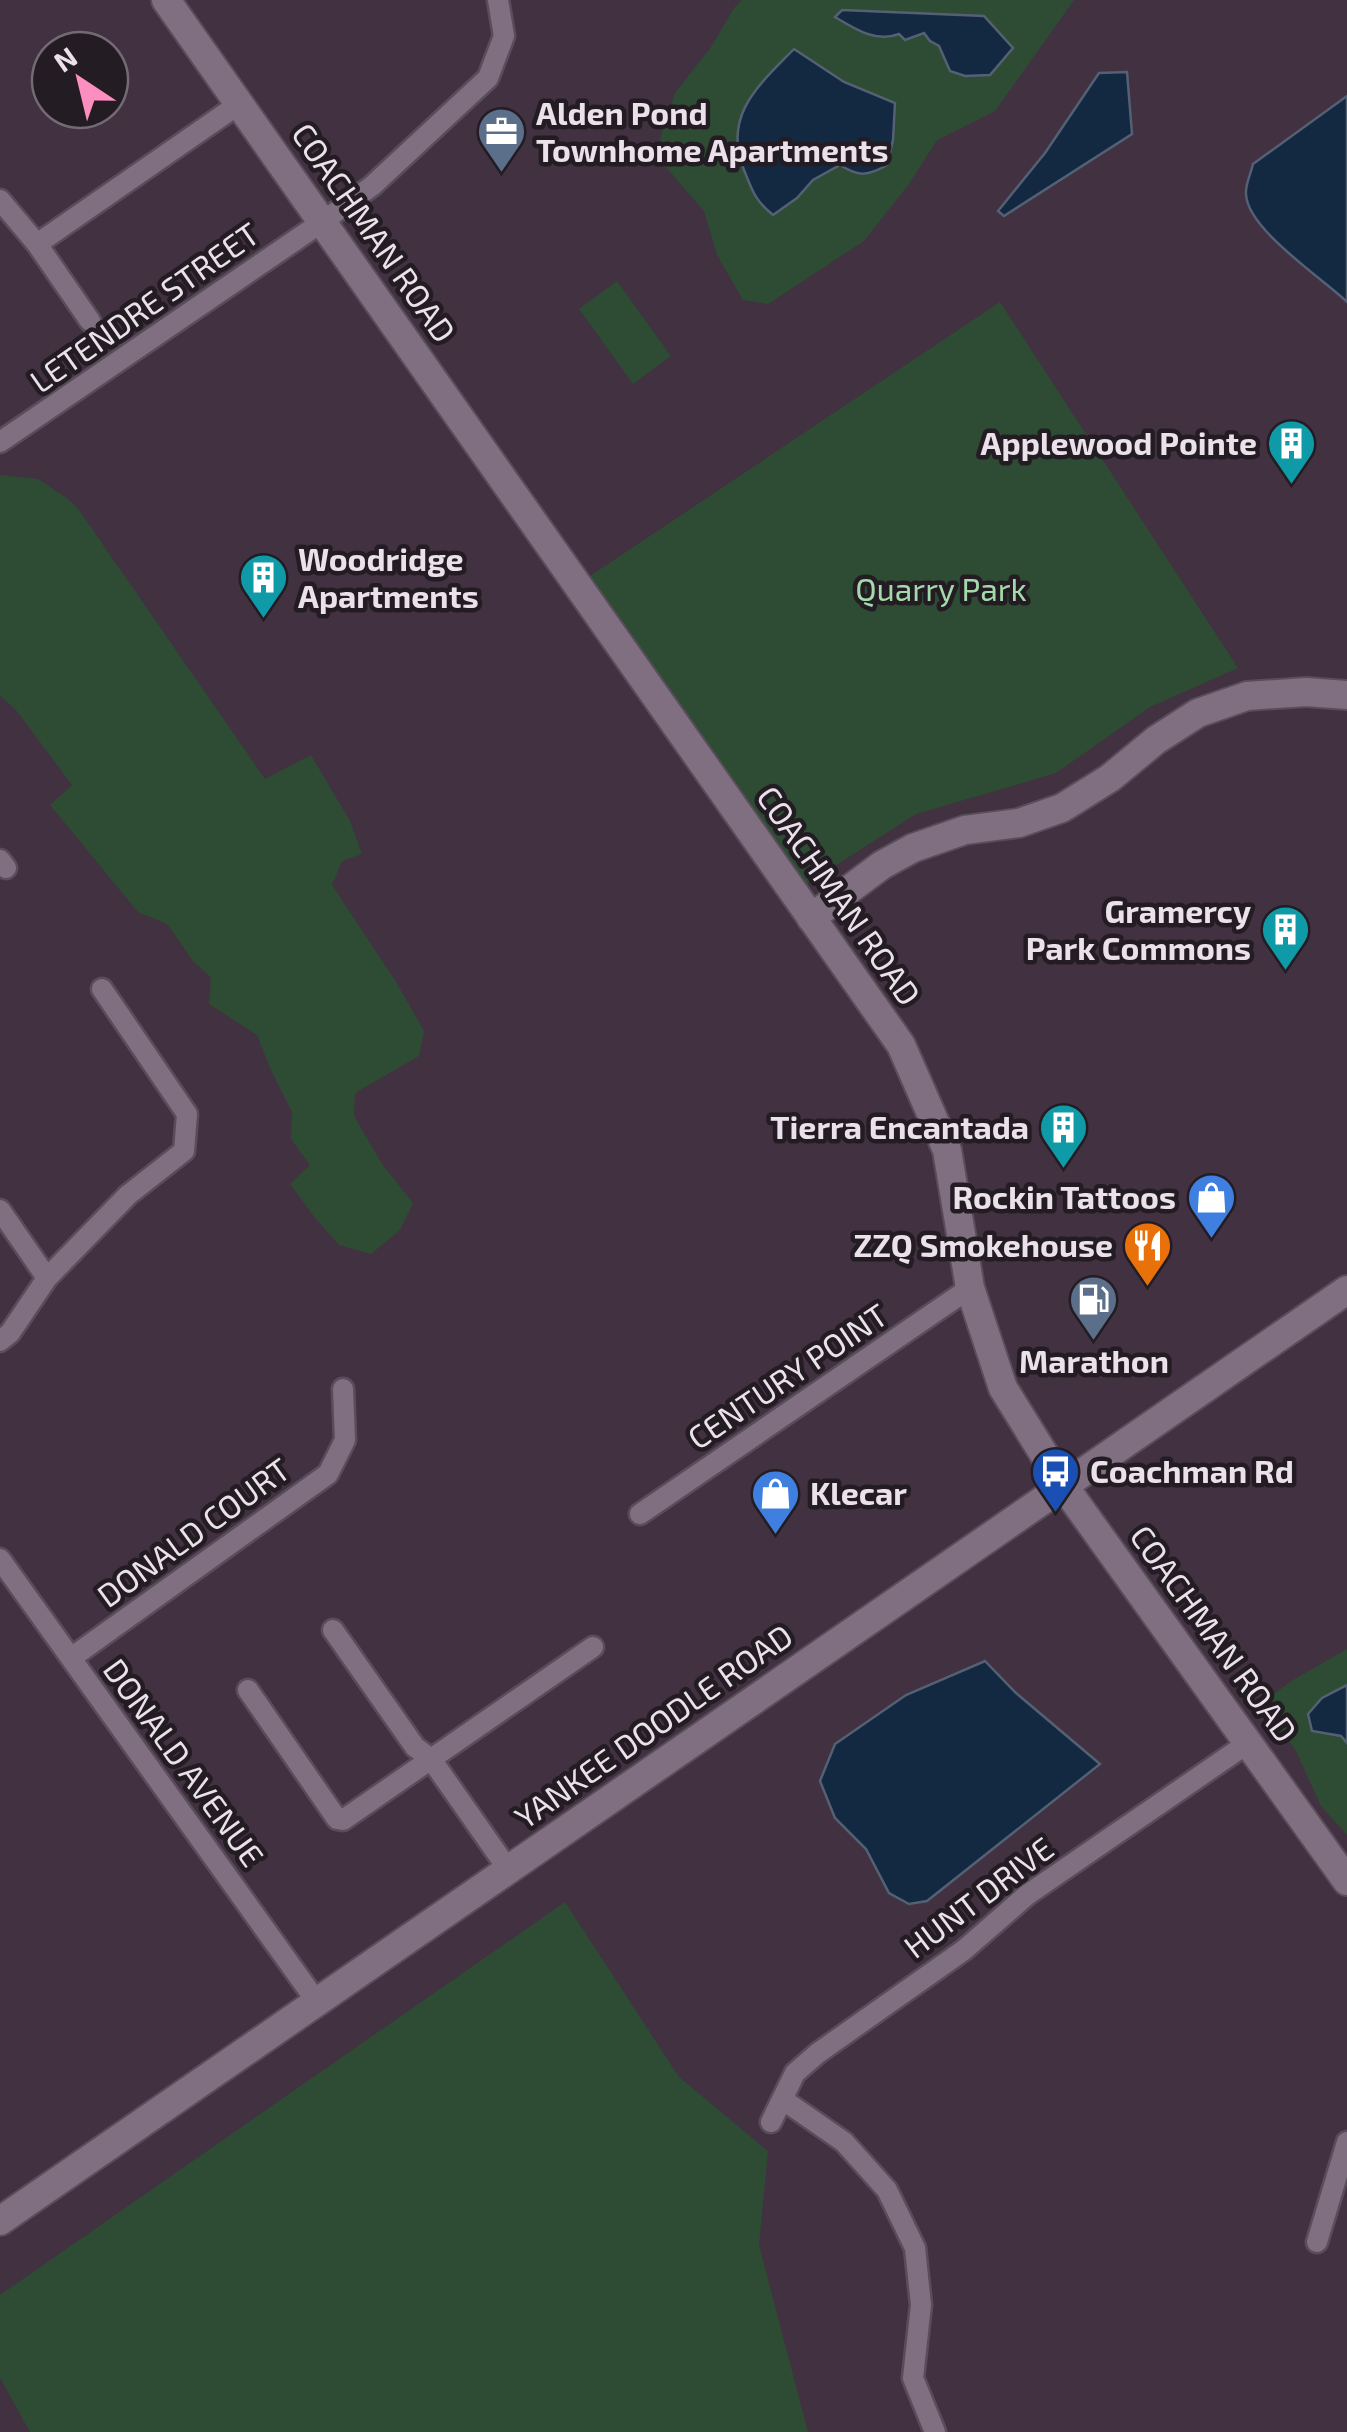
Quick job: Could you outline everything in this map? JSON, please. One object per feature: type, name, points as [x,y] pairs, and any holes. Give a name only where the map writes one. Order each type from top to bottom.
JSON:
[{"type":"street","name":"COACHMAN ROAD","points":[[166,0],[901,1046],[947,1150],[970,1288],[1004,1388],[1063,1485],[1347,1881]]},
{"type":"street","name":"LETENDRE STREET","points":[[0,442],[372,186],[488,78],[504,36],[498,0]]},
{"type":"street","points":[[38,244],[240,104]]},
{"type":"street","points":[[0,200],[38,244],[90,321]]},
{"type":"street","points":[[810,918],[912,848],[965,830],[1020,823],[1062,808],[1198,713],[1247,696],[1306,692],[1347,695]]},
{"type":"street","points":[[0,1341],[10,1333],[48,1278],[128,1196],[184,1151],[187,1114],[102,989]]},
{"type":"street","points":[[0,1210],[48,1278]]},
{"type":"street","name":"CENTURY POINT","points":[[640,1514],[970,1288]]},
{"type":"street","name":"YANKEE DOODLE ROAD","points":[[0,2222],[1347,1290]]},
{"type":"street","name":"DONALD COURT","points":[[71,1658],[328,1474],[345,1440],[343,1389]]},
{"type":"street","name":"DONALD AVENUE","points":[[0,1559],[317,2002]]},
{"type":"street","points":[[332,1630],[508,1869]]},
{"type":"street","points":[[248,1690],[337,1819],[343,1820],[593,1648]]},
{"type":"street","name":"HUNT DRIVE","points":[[770,2122],[795,2073],[818,2053],[964,1950],[1028,1895],[1248,1743]]},
{"type":"street","points":[[782,2099],[844,2142],[887,2190],[916,2248],[921,2305],[913,2378],[934,2432]]},
{"type":"street","points":[[1318,2242],[1347,2142]]},
{"type":"green space","points":[[742,0],[1074,0],[995,111],[937,140],[909,184],[864,241],[768,304],[743,300],[717,255],[704,211],[658,158],[675,93],[711,47]],"holes":[[[836,16],[1013,48],[950,71],[939,46],[924,33],[861,33]],[[794,49],[844,82],[895,103],[893,140],[812,180],[756,200],[736,151]]]},
{"type":"green space","points":[[617,281],[671,356],[633,384],[579,309]]},
{"type":"green space","name":"Quarry Park","points":[[1000,302],[1238,668],[1150,707],[1056,773],[916,814],[805,885],[743,804],[590,576]]},
{"type":"green space","points":[[0,475],[38,479],[68,499],[265,779],[311,755],[350,821],[362,854],[342,861],[332,885],[424,1031],[419,1056],[355,1093],[354,1116],[382,1164],[413,1203],[400,1230],[371,1254],[339,1245],[290,1184],[310,1165],[291,1139],[292,1112],[257,1035],[209,1004],[211,978],[193,961],[167,924],[138,912],[50,805],[72,785],[16,710],[0,696]]},
{"type":"green space","points":[[1347,1649],[1347,1685],[1322,1698],[1347,1743],[1347,1835],[1321,1806],[1296,1751],[1263,1702]]},
{"type":"green space","points":[[565,1902],[679,2077],[768,2151],[759,2245],[808,2432],[30,2432],[0,2378],[0,2295]]},
{"type":"water","points":[[842,10],[984,16],[1013,48],[990,75],[965,76],[950,71],[939,46],[924,33],[905,40],[899,34],[874,36],[835,17]]},
{"type":"water","points":[[794,49],[844,82],[895,103],[893,140],[887,165],[864,174],[840,165],[813,180],[797,198],[773,215],[758,200],[744,170],[738,133],[748,102]]},
{"type":"water","points":[[1127,72],[1132,134],[1004,216],[998,211],[1045,153],[1099,73]]},
{"type":"water","points":[[1347,96],[1347,302],[1272,237],[1250,208],[1246,190],[1253,164]]},
{"type":"water","points":[[985,1661],[1016,1693],[1100,1764],[927,1901],[909,1904],[889,1893],[866,1849],[835,1818],[820,1781],[835,1744],[906,1695]]},
{"type":"water","points":[[1347,1685],[1347,1743],[1341,1736],[1312,1731],[1308,1714],[1322,1698]]},
{"type":"place","name":"Alden Pond Townhome Apartments","points":[[501,174]]},
{"type":"place","name":"Applewood Pointe","points":[[1292,486]]},
{"type":"place","name":"Woodridge Apartments","points":[[263,620]]},
{"type":"place","name":"Gramercy Park Commons","points":[[1286,972]]},
{"type":"place","name":"Tierra Encantada","points":[[1064,1170]]},
{"type":"place","name":"Rockin Tattoos","points":[[1211,1240]]},
{"type":"place","name":"ZZQ Smokehouse","points":[[1148,1288]]},
{"type":"place","name":"Marathon","points":[[1094,1342]]},
{"type":"place","name":"Coachman Rd","points":[[1055,1514]]},
{"type":"place","name":"Klecar","points":[[775,1536]]}]
